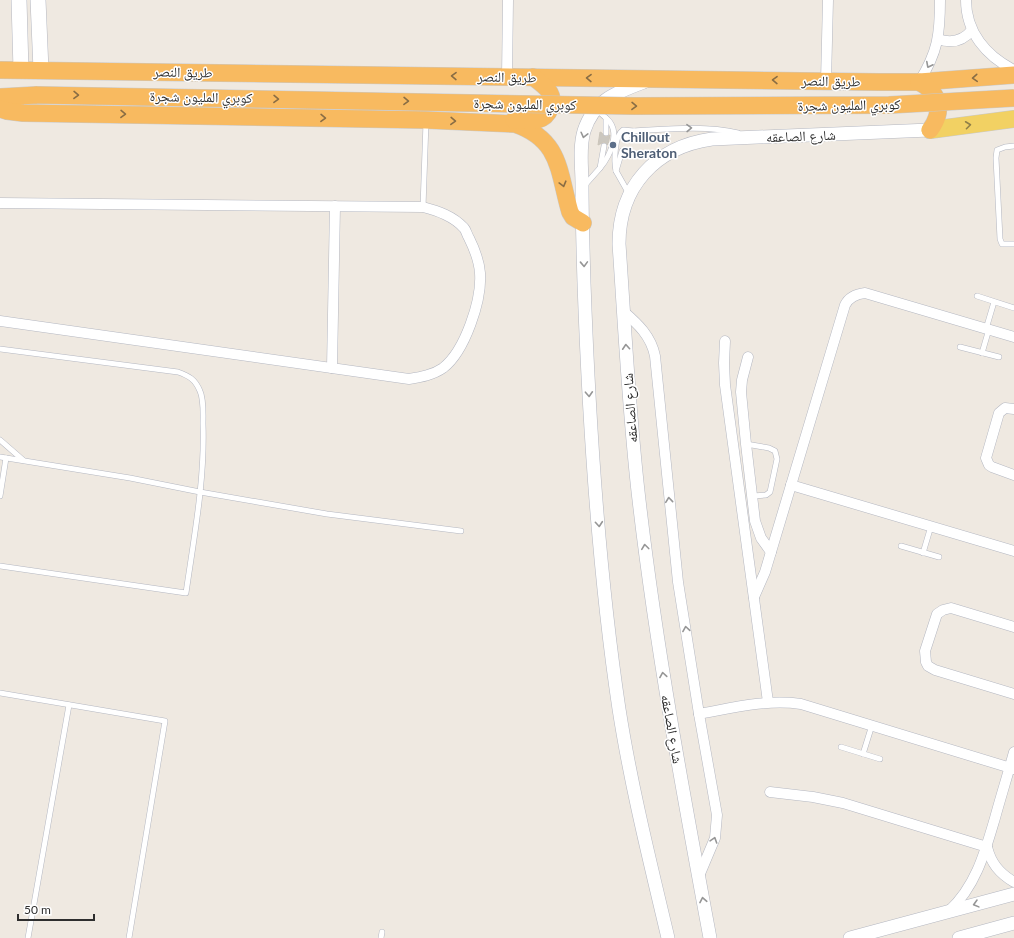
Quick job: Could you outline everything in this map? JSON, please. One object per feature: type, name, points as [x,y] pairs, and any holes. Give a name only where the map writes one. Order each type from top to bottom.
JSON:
[{"type":"highway","name":"طريق النصر","points":[[0,70],[919,82],[1014,75]]},
{"type":"highway","points":[[502,122],[515,120],[537,120],[546,116],[552,103],[550,94],[544,86],[533,77]]},
{"type":"highway","points":[[919,82],[927,86],[933,92],[937,100],[938,116],[935,124],[930,130]]},
{"type":"highway","name":"كوبري المليون شجرة","points":[[0,97],[37,95],[634,106],[889,105],[1014,98]]},
{"type":"highway","points":[[0,109],[23,113],[426,120],[502,122],[515,124],[527,128],[537,134],[552,151],[557,161],[570,212],[573,217],[582,223]]},
{"type":"main road","points":[[19,0],[21,70]]},
{"type":"main road","points":[[38,0],[41,70]]},
{"type":"main road","points":[[19,35],[24,39],[29,40],[35,38],[39,34]]},
{"type":"main road","points":[[930,130],[1014,119]]},
{"type":"street","points":[[507,77],[508,0]]},
{"type":"street","points":[[826,81],[828,0]]},
{"type":"street","points":[[919,82],[932,59],[938,39],[940,0]]},
{"type":"street","points":[[966,0],[967,14],[972,30],[990,54],[1005,66],[1014,70]]},
{"type":"street","points":[[938,39],[950,42],[957,41],[963,39],[972,30]]},
{"type":"street","points":[[654,78],[616,92],[596,110],[587,124],[582,140],[581,152],[582,223],[594,468],[612,653],[620,717],[633,786],[668,938]]},
{"type":"street","name":"شارع الصاعقه","points":[[710,938],[667,702],[646,558],[632,440],[623,311],[619,234],[622,214],[629,195],[638,180],[650,167],[668,153],[695,142],[712,139],[930,130]]},
{"type":"street","points":[[0,202],[423,207],[438,211],[452,218],[464,228],[476,252],[480,274],[478,296],[474,314],[464,338],[452,360],[442,368],[427,376],[409,379],[0,321]]},
{"type":"street","points":[[332,368],[335,206]]},
{"type":"street","points":[[754,597],[762,580],[771,552],[845,305],[850,298],[865,293],[1014,337]]},
{"type":"street","points":[[623,311],[639,325],[648,336],[655,356],[678,582],[699,714],[716,807],[717,823],[713,844],[699,876]]},
{"type":"street","points":[[725,341],[725,386],[768,702]]},
{"type":"street","points":[[748,357],[742,380],[741,392],[752,496],[755,521],[758,531],[771,552]]},
{"type":"street","points":[[1014,409],[1005,408],[999,413],[986,458],[989,465],[992,467],[1014,475]]},
{"type":"street","points":[[791,485],[1014,551]]},
{"type":"street","points":[[1014,627],[951,608],[943,610],[935,618],[924,655],[928,666],[935,670],[1014,694]]},
{"type":"street","points":[[699,714],[768,702],[790,702],[872,725],[1012,769]]},
{"type":"street","points":[[949,912],[964,896],[975,878],[987,847],[1012,769],[1014,752]]},
{"type":"street","points":[[770,792],[813,797],[843,803],[987,847]]},
{"type":"street","points":[[987,847],[993,864],[999,871],[1014,882]]},
{"type":"street","points":[[850,938],[1014,894]]},
{"type":"street","points":[[959,938],[1014,923]]},
{"type":"lane","points":[[582,189],[606,161],[613,145],[612,127],[610,121],[596,110]]},
{"type":"lane","points":[[606,118],[606,133]]},
{"type":"lane","points":[[423,207],[426,120]]},
{"type":"lane","points":[[629,195],[616,171],[614,161],[618,135],[623,130],[634,131],[702,127],[722,129],[756,138]]},
{"type":"lane","points":[[626,139],[628,135],[634,131]]},
{"type":"lane","points":[[600,168],[604,146]]},
{"type":"lane","points":[[1014,146],[1000,148],[997,150],[996,158],[1000,242],[1005,244],[1014,244]]},
{"type":"lane","points":[[616,171],[622,150]]},
{"type":"lane","points":[[977,296],[1014,308]]},
{"type":"lane","points":[[982,353],[994,302]]},
{"type":"lane","points":[[960,347],[999,357]]},
{"type":"lane","points":[[0,349],[178,372],[192,378],[201,391],[204,440],[200,492],[186,593],[0,566]]},
{"type":"lane","points":[[0,440],[24,461]]},
{"type":"lane","points":[[746,444],[769,448],[775,451],[778,459],[770,492],[766,495],[752,496]]},
{"type":"lane","points":[[0,457],[130,478],[327,514],[461,531]]},
{"type":"lane","points":[[0,496],[6,458]]},
{"type":"lane","points":[[923,553],[931,526]]},
{"type":"lane","points":[[901,546],[939,557]]},
{"type":"lane","points":[[0,693],[165,721],[129,938]]},
{"type":"lane","points":[[28,938],[69,705]]},
{"type":"lane","points":[[863,754],[872,725]]},
{"type":"lane","points":[[841,747],[880,759]]},
{"type":"lane","points":[[380,938],[382,932]]},
{"type":"building","points":[[600,132],[606,137],[610,135],[608,145],[604,142],[598,145]]},
{"type":"place","name":"Chillout Sheraton","points":[[613,145]]}]
